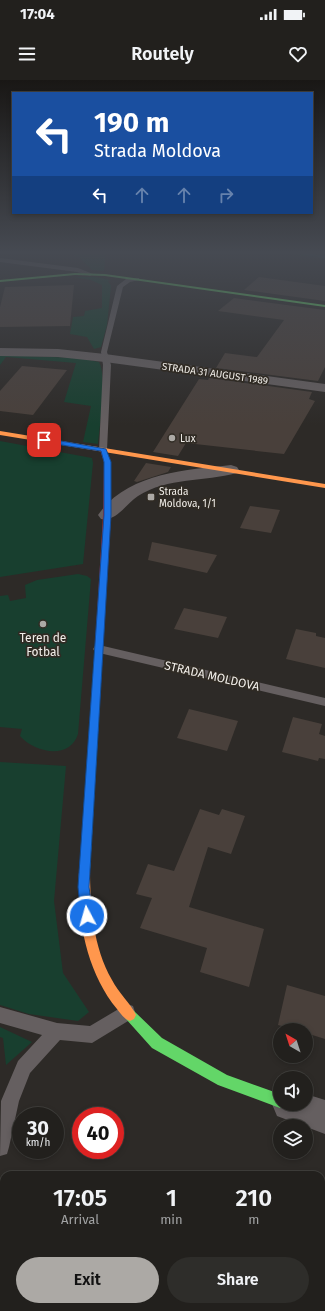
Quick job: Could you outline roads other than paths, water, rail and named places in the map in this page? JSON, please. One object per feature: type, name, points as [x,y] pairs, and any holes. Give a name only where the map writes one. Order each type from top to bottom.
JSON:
[{"type":"street","name":"STRADA 31 AUGUST 1989","points":[[0,352],[58,353],[105,358],[325,388]]},
{"type":"street","points":[[0,433],[325,486]]},
{"type":"street","points":[[103,450],[107,462],[107,515],[100,650],[84,887],[88,931],[104,979],[127,1012],[156,1043],[223,1080],[273,1098]]},
{"type":"street","points":[[107,515],[123,499],[164,480],[187,475],[231,470]]},
{"type":"street","points":[[308,1111],[325,1117]]},
{"type":"lane","points":[[103,450],[107,365],[104,352],[108,345],[115,309]]},
{"type":"lane","name":"STRADA MOLDOVA","points":[[100,650],[325,702]]},
{"type":"lane","points":[[0,1014],[57,1031],[92,1035],[127,1012]]},
{"type":"lane","points":[[0,1147],[10,1101],[24,1067],[57,1031]]},
{"type":"place","name":"Lux","points":[[172,438]]},
{"type":"place","name":"Strada Moldova, 1/1","points":[[151,497]]},
{"type":"place","name":"Teren de Fotbal","points":[[43,624]]}]
